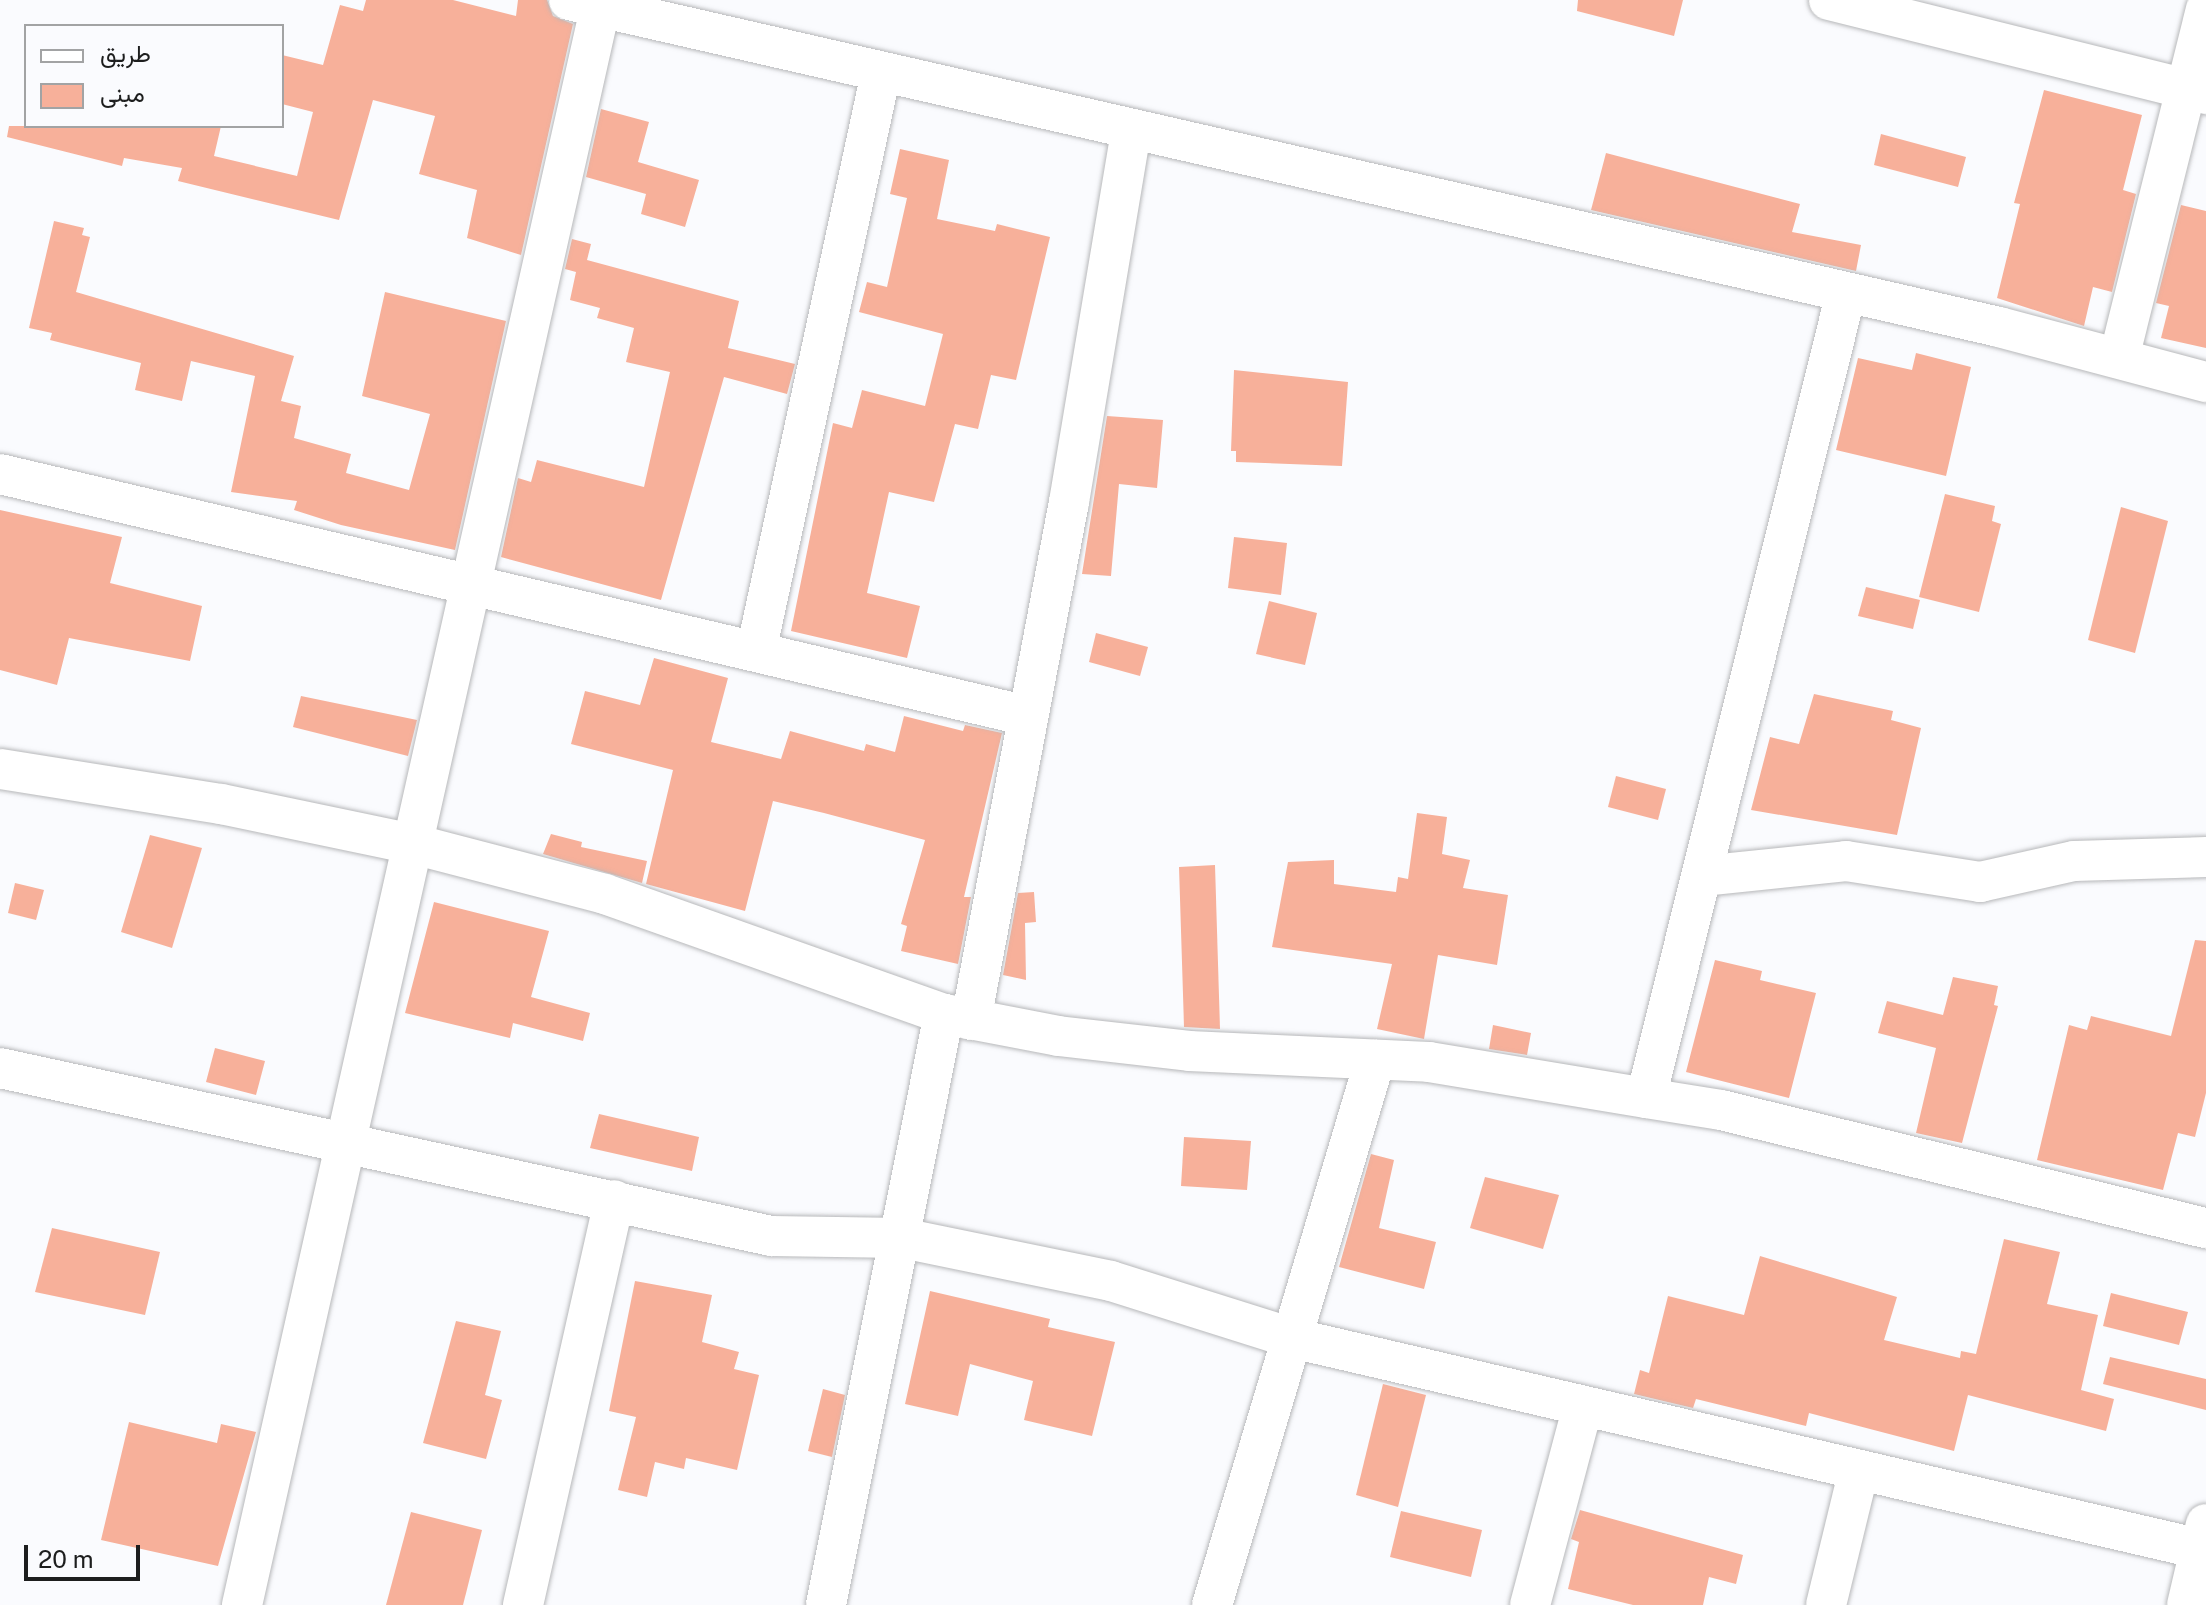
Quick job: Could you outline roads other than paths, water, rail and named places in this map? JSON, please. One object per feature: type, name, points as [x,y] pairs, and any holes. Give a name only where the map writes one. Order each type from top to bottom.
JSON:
[{"type":"street","points":[[1829,0],[2196,92]]},
{"type":"street","points":[[242,1605],[471,585],[585,4],[1846,293],[2119,358],[2206,382]]},
{"type":"street","points":[[2119,358],[2196,92],[2206,9]]},
{"type":"street","points":[[756,652],[881,73]]},
{"type":"street","points":[[826,1605],[902,1238],[958,1017],[1028,716],[1131,130]]},
{"type":"street","points":[[1646,1098],[1846,293]]},
{"type":"street","points":[[0,474],[1028,716]]},
{"type":"street","points":[[0,769],[221,804],[413,844],[605,894],[958,1017],[1189,1051],[1429,1062],[1721,1110],[2206,1228]]},
{"type":"street","points":[[1702,876],[1846,861],[1980,882],[2074,861],[2206,857]]},
{"type":"street","points":[[1212,1605],[1375,1060]]},
{"type":"street","points":[[0,1068],[771,1236],[902,1238],[1111,1281],[1292,1338],[1583,1406],[1859,1470],[2203,1536],[2187,1605]]},
{"type":"street","points":[[523,1605],[614,1200]]},
{"type":"street","points":[[1530,1605],[1583,1406]]},
{"type":"street","points":[[1826,1605],[1859,1470]]}]
